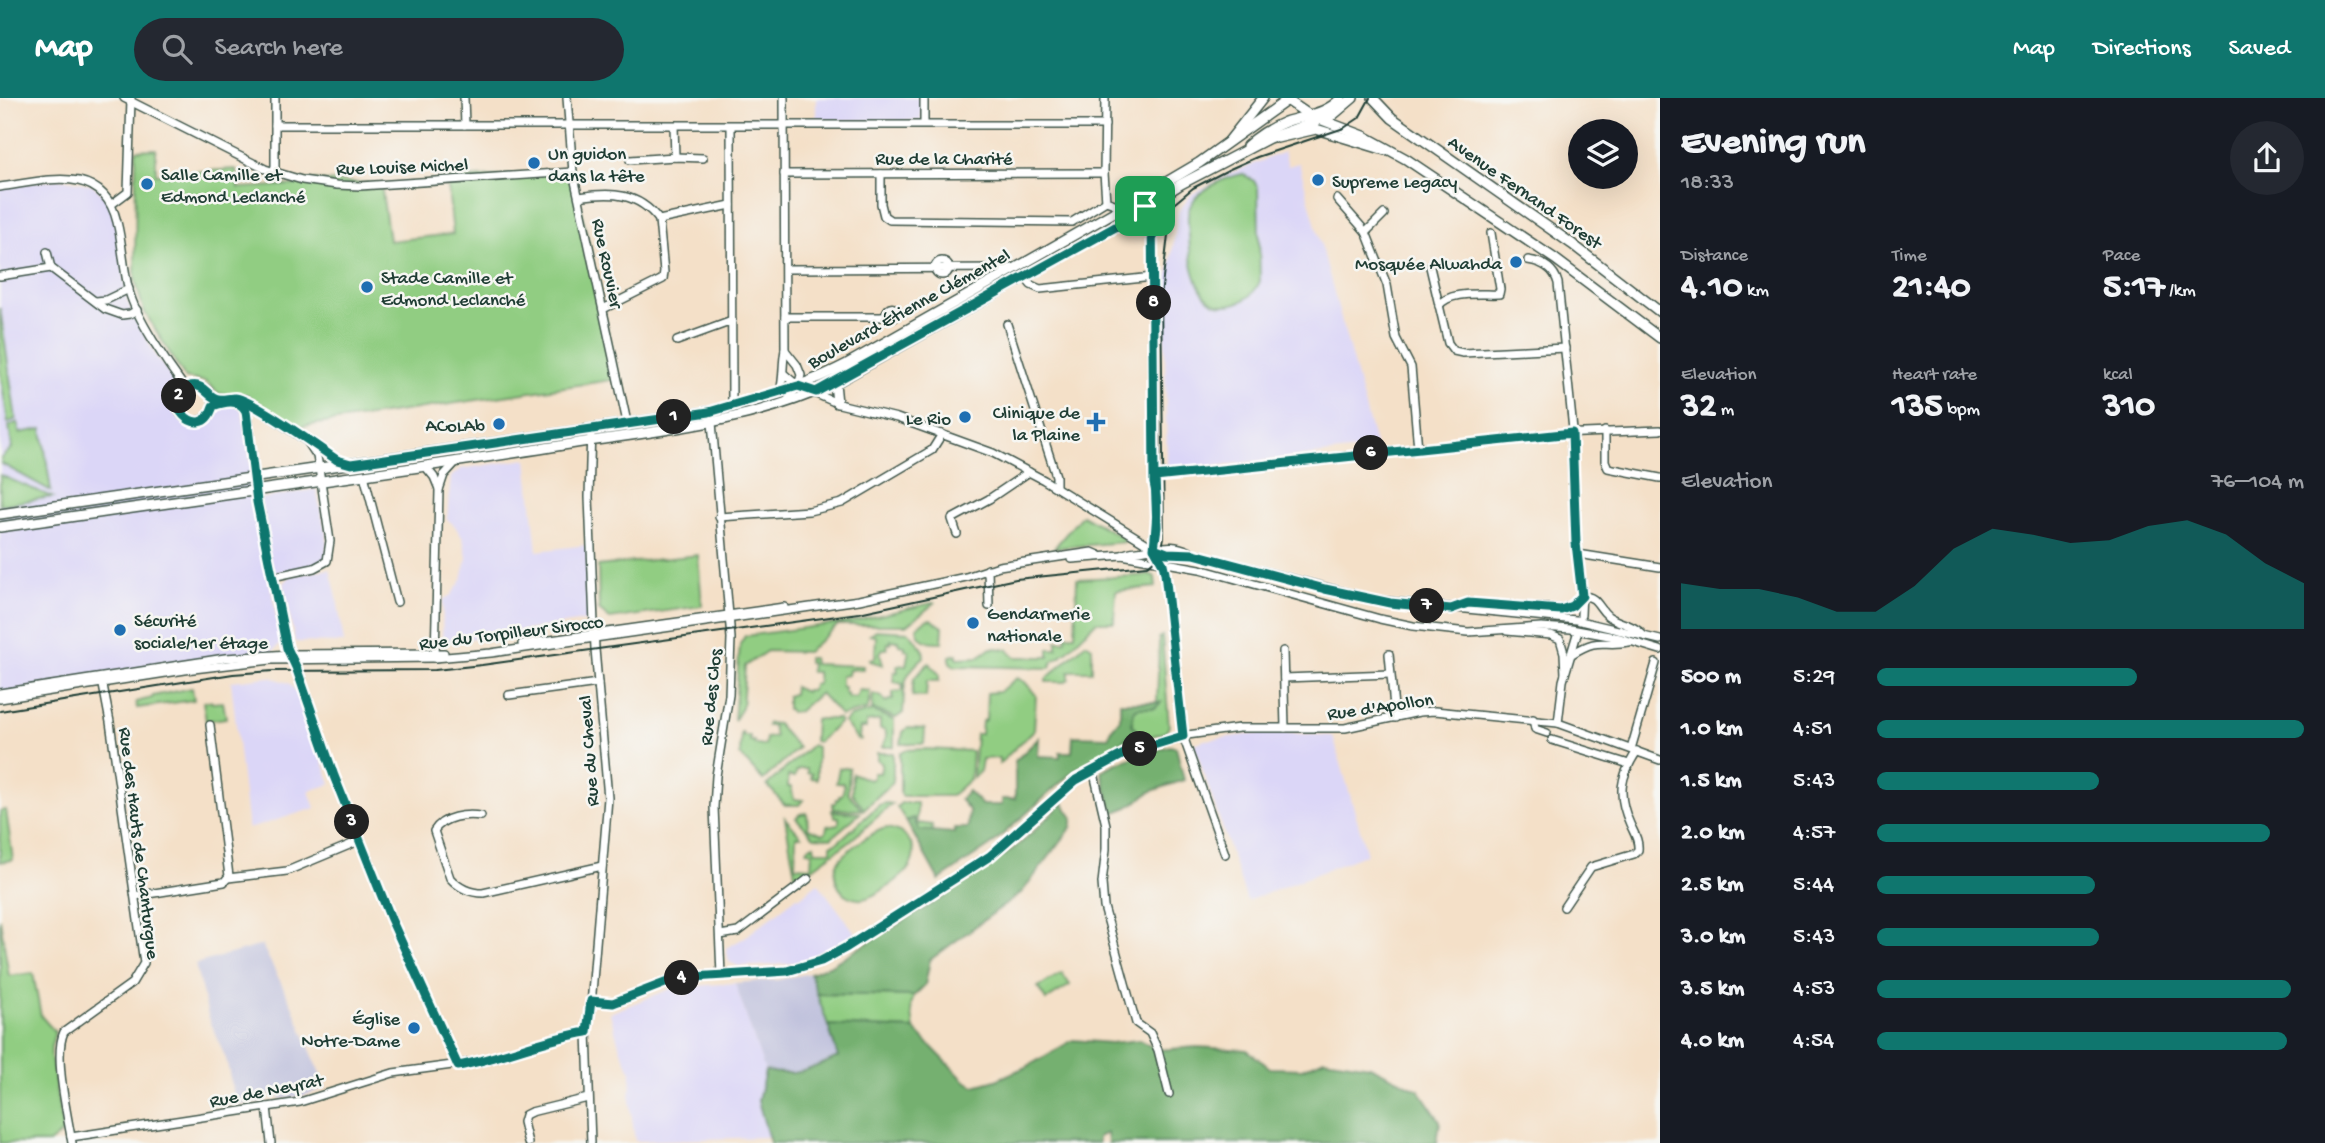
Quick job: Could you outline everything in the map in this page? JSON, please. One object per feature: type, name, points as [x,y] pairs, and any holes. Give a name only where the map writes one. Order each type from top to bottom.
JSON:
[{"type":"main road","points":[[1226,145],[1263,98]]},
{"type":"main road","points":[[1304,98],[1306,113]]},
{"type":"main road","points":[[1240,153],[1260,134],[1306,113],[1329,108],[1340,98]]},
{"type":"main road","points":[[1269,138],[1339,111],[1353,98]]},
{"type":"main road","name":"Avenue Fernand Forest","points":[[1373,98],[1392,118],[1572,244],[1660,312]]},
{"type":"main road","points":[[1287,99],[1320,120],[1364,136],[1394,151]]},
{"type":"main road","name":"Boulevard Étienne Clémentel","points":[[0,527],[425,467],[592,440],[780,392],[826,375],[1153,190],[1226,145],[1287,99]]},
{"type":"main road","points":[[1269,138],[1318,130],[1394,151]]},
{"type":"main road","name":"Boulevard Étienne Clémentel","points":[[0,514],[591,429],[628,429],[748,416],[835,383],[1134,215],[1152,201],[1269,138]]},
{"type":"main road","name":"Avenue Fernand Forest","points":[[1394,151],[1555,259],[1660,338]]},
{"type":"main road","points":[[835,383],[837,403]]},
{"type":"street","points":[[275,98],[275,171]]},
{"type":"street","points":[[464,98],[465,125]]},
{"type":"street","name":"Rue Rouvier","points":[[567,98],[573,172],[628,429]]},
{"type":"street","points":[[780,392],[785,374],[784,98]]},
{"type":"street","points":[[924,124],[925,98]]},
{"type":"street","points":[[1105,98],[1106,201]]},
{"type":"street","points":[[111,204],[128,192],[129,99]]},
{"type":"street","name":"Rue Louise Michel","points":[[129,99],[265,169],[302,180],[360,186],[573,172]]},
{"type":"street","points":[[275,125],[1105,125]]},
{"type":"street","points":[[731,125],[732,406]]},
{"type":"street","points":[[674,126],[675,157]]},
{"type":"street","points":[[630,160],[675,157],[703,159]]},
{"type":"street","name":"Rue de la Charité","points":[[784,174],[1104,173]]},
{"type":"street","points":[[881,174],[881,204],[884,216],[890,220],[1072,222],[1106,201]]},
{"type":"street","points":[[0,187],[61,179],[77,180],[93,185],[111,204],[136,310],[186,388]]},
{"type":"street","points":[[1153,190],[1157,527],[1154,548]]},
{"type":"street","points":[[579,197],[602,193],[633,197],[659,220],[663,279],[603,309]]},
{"type":"street","points":[[1337,199],[1349,209],[1366,232],[1387,285],[1396,338],[1411,367],[1418,449]]},
{"type":"street","points":[[1106,201],[1123,207]]},
{"type":"street","points":[[659,220],[731,205]]},
{"type":"street","points":[[1366,232],[1384,214]]},
{"type":"street","points":[[1134,215],[1152,218]]},
{"type":"street","points":[[1439,307],[1450,297],[1499,294],[1491,233]]},
{"type":"street","points":[[47,252],[51,268],[105,309],[122,315],[136,310]]},
{"type":"street","points":[[1528,260],[1544,264],[1557,277],[1572,433],[1581,615]]},
{"type":"street","points":[[1430,267],[1448,343],[1454,351],[1463,353],[1565,348]]},
{"type":"street","points":[[0,276],[51,268]]},
{"type":"street","points":[[786,269],[1015,268]]},
{"type":"street","points":[[1024,276],[1031,285],[1040,289],[1153,277]]},
{"type":"street","points":[[95,301],[106,300],[129,289]]},
{"type":"street","points":[[785,317],[882,317],[887,314]]},
{"type":"street","points":[[677,341],[732,321]]},
{"type":"street","points":[[1007,324],[1056,476],[1056,487]]},
{"type":"street","points":[[785,350],[801,375],[798,386],[786,402]]},
{"type":"street","points":[[785,374],[798,386],[837,403],[942,434],[993,453],[1056,487],[1154,548],[1163,564],[1183,736],[1225,853]]},
{"type":"street","points":[[816,392],[826,375]]},
{"type":"street","points":[[199,386],[211,396],[213,406],[208,416],[197,421],[187,419],[177,406],[178,399],[186,388],[199,386]]},
{"type":"street","points":[[211,396],[220,399],[244,399],[337,460],[351,464]]},
{"type":"street","points":[[213,406],[220,403],[237,403],[243,406],[247,416],[272,576],[290,657],[391,919],[458,1066]]},
{"type":"street","points":[[247,416],[254,411],[266,414]]},
{"type":"street","name":"Rue des Clos","points":[[711,411],[731,638],[730,676],[714,807],[722,975]]},
{"type":"street","name":"Rue du Cheval","points":[[590,1143],[587,1032],[608,798],[595,635],[589,497],[591,429]]},
{"type":"street","points":[[1155,477],[1572,433],[1660,430]]},
{"type":"street","points":[[1605,431],[1605,461],[1608,468],[1660,478]]},
{"type":"street","points":[[719,517],[808,511],[842,503],[932,450],[942,434]]},
{"type":"street","points":[[272,576],[314,568],[327,561],[331,541],[317,456],[307,441]]},
{"type":"street","points":[[435,656],[439,490],[444,475],[456,462]]},
{"type":"street","points":[[425,467],[434,477],[439,490]]},
{"type":"street","points":[[957,534],[952,519],[989,499],[1029,472]]},
{"type":"street","points":[[364,475],[397,602]]},
{"type":"street","points":[[1126,552],[1133,538],[1131,533]]},
{"type":"street","name":"Rue du Torpilleur Sirocco","points":[[0,693],[290,657],[435,656],[817,606],[882,595],[985,570],[1092,552],[1099,555],[1168,545],[1363,598],[1451,609]]},
{"type":"street","name":"Rue du Torpilleur Sirocco","points":[[1126,552],[1163,564],[1229,576],[1370,617],[1413,626],[1468,632],[1500,630]]},
{"type":"street","points":[[1163,564],[1171,559],[1194,554]]},
{"type":"street","points":[[1577,554],[1660,567]]},
{"type":"street","points":[[985,570],[989,606]]},
{"type":"street","points":[[1451,609],[1468,603],[1561,610],[1572,606],[1582,596]]},
{"type":"street","points":[[1582,596],[1594,598],[1607,615],[1638,629],[1644,636]]},
{"type":"street","points":[[1451,609],[1576,620],[1660,640]]},
{"type":"street","points":[[1500,630],[1541,627],[1571,629],[1598,633],[1660,650]]},
{"type":"street","points":[[1500,630],[1516,634],[1551,635],[1560,639],[1565,674],[1558,723]]},
{"type":"street","points":[[1565,674],[1577,634]]},
{"type":"street","points":[[1572,654],[1588,644],[1600,641],[1619,644],[1630,642]]},
{"type":"street","points":[[1283,652],[1285,728]]},
{"type":"street","points":[[1389,654],[1395,718]]},
{"type":"street","points":[[1564,907],[1591,867],[1634,854],[1638,850],[1637,840],[1620,795],[1656,663]]},
{"type":"street","points":[[1284,678],[1390,674]]},
{"type":"street","name":"Rue du Torpilleur Sirocco","points":[[0,699],[102,680]]},
{"type":"street","name":"Rue des Hauts de Chanturgue","points":[[72,1140],[59,1044],[64,1032],[132,983],[142,970],[144,959],[102,680]]},
{"type":"street","points":[[509,695],[598,683]]},
{"type":"street","name":"Rue d'Apollon","points":[[591,1001],[613,1003],[678,978],[787,971],[835,954],[990,856],[1059,793],[1093,769],[1124,754],[1183,736],[1251,727],[1345,728],[1435,711],[1558,723],[1660,760]]},
{"type":"street","points":[[1533,719],[1535,729],[1549,736],[1629,764]]},
{"type":"street","points":[[209,725],[230,872],[228,878]]},
{"type":"street","points":[[1093,769],[1106,825],[1102,883],[1104,907],[1136,1023],[1150,1033],[1158,1050],[1169,1094]]},
{"type":"street","points":[[481,816],[465,814],[438,824],[434,831],[450,878],[471,893],[483,893],[602,866]]},
{"type":"street","points":[[135,896],[223,882],[228,878],[287,871],[359,841]]},
{"type":"street","points":[[720,935],[738,932],[808,879]]},
{"type":"street","name":"Rue de Neyrat","points":[[72,1140],[300,1102],[393,1073],[482,1061],[560,1037],[587,1032]]},
{"type":"street","points":[[528,1143],[523,1122],[525,1115],[589,1098]]},
{"type":"street","points":[[267,1107],[271,1143]]},
{"type":"shaded area","points":[[816,98],[921,98],[921,121],[816,120]]},
{"type":"shaded area","points":[[1284,152],[1288,166],[1299,163],[1376,448],[1170,471],[1167,467],[1164,288],[1178,212],[1192,194],[1231,173]]},
{"type":"shaded area","points":[[61,179],[93,185],[112,204],[121,245],[127,301],[156,356],[176,383],[176,413],[188,424],[196,424],[206,421],[217,406],[233,404],[242,409],[254,500],[316,489],[327,537],[326,558],[316,565],[269,574],[280,639],[280,644],[272,652],[185,670],[0,699],[0,187]]},
{"type":"shaded area","points":[[527,459],[537,551],[587,545],[590,620],[442,643],[443,600],[451,595],[462,580],[467,557],[463,539],[447,519],[451,477],[460,469]]},
{"type":"shaded area","points":[[330,569],[344,643],[295,642],[283,584],[291,576]]},
{"type":"shaded area","points":[[270,677],[289,683],[299,695],[331,784],[309,791],[315,808],[248,829],[231,681]]},
{"type":"shaded area","points":[[1271,732],[1333,736],[1367,854],[1247,901],[1194,744],[1205,740]]},
{"type":"shaded area","points":[[818,883],[857,935],[826,953],[797,963],[738,966],[729,962],[726,948],[744,938]]},
{"type":"shaded area","points":[[262,945],[292,1005],[326,1088],[303,1096],[280,1099],[278,1093],[266,1095],[264,1102],[236,1105],[226,1059],[209,1019],[195,964]]},
{"type":"shaded area","points":[[810,973],[838,1057],[805,1071],[787,1075],[765,1071],[735,983],[777,980]]},
{"type":"shaded area","points":[[735,983],[765,1071],[758,1101],[768,1137],[635,1141],[630,1102],[631,1072],[620,1048],[610,1013],[673,988],[678,993],[687,995],[696,986]]},
{"type":"green space","name":"Stade Camille et Edmond Leclanché","points":[[156,149],[156,174],[236,169],[238,188],[295,185],[302,180],[381,184],[389,241],[453,234],[447,179],[573,172],[618,379],[297,427],[247,395],[219,394],[206,382],[185,378],[144,311],[135,280],[136,150]]},
{"type":"green space","points":[[1243,174],[1254,181],[1258,188],[1260,281],[1254,292],[1244,300],[1223,305],[1213,302],[1198,284],[1191,259],[1188,214],[1192,203],[1207,188]]},
{"type":"green space","points":[[0,308],[16,419],[8,423],[0,372]]},
{"type":"green space","points":[[18,422],[19,433],[42,429],[51,491],[2,464],[1,458],[12,448],[9,426]]},
{"type":"green space","points":[[0,475],[52,497],[0,505]]},
{"type":"green space","points":[[1082,515],[1124,538],[1124,542],[1054,548]]},
{"type":"green space","points":[[698,555],[702,606],[610,619],[599,610],[598,566]]},
{"type":"green space","points":[[1155,577],[1156,587],[1116,591],[1114,622],[1096,622],[1062,656],[1053,661],[1050,668],[955,666],[950,663],[950,656],[957,654],[957,658],[978,657],[991,648],[1007,649],[1015,657],[1049,657],[1049,649],[1057,649],[1057,641],[1065,641],[1066,635],[1075,635],[1077,579]]},
{"type":"green space","points":[[936,602],[907,625],[838,625],[807,652],[767,651],[745,666],[742,708],[734,721],[740,644],[745,636],[855,621]]},
{"type":"green space","points":[[931,619],[943,627],[942,642],[922,639],[917,627]]},
{"type":"green space","points":[[876,630],[909,632],[923,649],[924,657],[911,670],[904,687],[903,713],[896,718],[872,709],[873,694],[882,697],[885,702],[893,699],[893,692],[902,691],[903,684],[894,682],[894,672],[898,672],[897,666],[906,665],[909,650],[905,650],[905,646],[899,645],[898,641],[891,640],[887,649],[880,653],[883,665],[870,661],[869,659],[875,658],[876,636],[870,635]]},
{"type":"green space","points":[[1162,636],[1169,726],[1166,732],[1115,747],[1130,734],[1140,735],[1132,724],[1137,708],[1155,708],[1160,703],[1157,702],[1159,638]]},
{"type":"green space","points":[[1086,643],[1092,647],[1092,671],[1069,671],[1069,679],[1064,682],[1046,682],[1046,679]]},
{"type":"green space","points":[[808,658],[813,658],[814,664],[863,666],[863,669],[849,670],[848,675],[841,676],[841,686],[844,687],[847,697],[856,698],[859,690],[870,691],[868,709],[841,716],[820,693],[798,712],[790,712],[787,709],[787,696],[793,694],[794,687],[805,692],[812,690],[813,684],[818,683],[817,672],[810,672],[811,663],[808,663]]},
{"type":"green space","points":[[929,663],[939,674],[939,681],[927,681],[926,697],[912,696],[914,678]]},
{"type":"green space","points":[[1017,678],[1025,682],[1036,695],[1034,730],[999,764],[999,758],[982,759],[980,771],[973,778],[976,734],[981,734],[982,721],[986,720],[987,693],[999,692]]},
{"type":"green space","points":[[192,688],[194,700],[137,708],[136,702]]},
{"type":"green space","points":[[203,702],[223,702],[226,718],[206,721]]},
{"type":"green space","points":[[1120,702],[1161,702],[1155,708],[1138,708],[1134,711],[1132,724],[1140,735],[1130,735],[1115,747],[1076,769],[991,845],[939,880],[906,821],[914,818],[919,830],[954,833],[955,828],[968,828],[969,810],[960,799],[968,791],[982,805],[1002,805],[1002,799],[1015,799],[1015,761],[1039,738],[1038,756],[1060,757],[1060,752],[1072,752],[1073,736],[1109,737],[1110,731],[1120,719]]},
{"type":"green space","points":[[872,711],[894,720],[894,747],[882,747],[886,735],[885,730],[880,729],[880,720],[866,722],[866,728],[860,728],[859,738],[862,740],[857,739],[844,722],[850,717]]},
{"type":"green space","points":[[815,719],[838,719],[840,722],[818,742],[814,741]]},
{"type":"green space","points":[[768,723],[777,724],[798,748],[763,780],[740,755],[741,733],[743,736],[750,736],[750,741],[754,741],[754,744],[765,745],[766,738],[775,737],[773,726],[767,726]]},
{"type":"green space","points":[[908,728],[925,729],[924,744],[901,744],[903,732]]},
{"type":"green space","points":[[812,745],[817,747],[817,779],[811,778],[812,774],[807,773],[807,769],[799,769],[795,777],[788,776],[788,787],[791,787],[794,799],[803,800],[799,805],[785,805],[767,785]]},
{"type":"green space","points":[[1169,746],[1176,747],[1184,780],[1152,791],[1128,807],[1113,813],[1101,771],[1119,762]]},
{"type":"green space","points":[[905,750],[972,751],[970,779],[951,796],[902,796],[900,753]]},
{"type":"green space","points":[[877,753],[893,753],[893,782],[864,809],[852,793],[852,773],[869,780],[873,778],[873,773],[880,773],[882,764],[877,760]]},
{"type":"green space","points":[[839,768],[849,768],[848,793],[862,810],[833,809],[833,803],[842,795],[844,787],[843,783],[836,783]]},
{"type":"green space","points":[[901,803],[917,803],[917,823],[932,825],[933,832],[919,831],[914,818],[906,821],[897,807]]},
{"type":"green space","points":[[1063,803],[1073,818],[1071,828],[1022,892],[930,960],[925,985],[914,996],[817,994],[810,973],[829,966],[945,896],[1023,841]]},
{"type":"green space","points":[[892,804],[850,841],[796,880],[785,818],[801,836],[796,836],[795,866],[811,867],[812,852],[807,851],[809,847],[814,845],[815,851],[831,851],[831,845],[838,842],[879,805]]},
{"type":"green space","points":[[6,810],[13,860],[0,862],[0,811]]},
{"type":"green space","points":[[832,811],[860,813],[831,838],[814,837],[796,818],[807,813],[808,828],[823,834],[827,826],[839,824],[839,817],[835,817]]},
{"type":"green space","points":[[886,828],[899,832],[912,846],[913,859],[907,871],[867,898],[855,899],[843,893],[836,882],[838,862],[860,842]]},
{"type":"green space","points":[[0,919],[9,976],[33,973],[41,1016],[55,1032],[51,1057],[63,1133],[49,1143],[0,1143]]},
{"type":"green space","points":[[1062,973],[1070,985],[1046,1000],[1038,987]]},
{"type":"green space","points":[[817,994],[914,996],[911,1005],[914,1029],[828,1025]]},
{"type":"green space","points":[[828,1025],[914,1029],[964,1080],[974,1086],[1028,1066],[1073,1040],[1111,1043],[1139,1040],[1158,1050],[1197,1047],[1247,1050],[1270,1068],[1302,1069],[1324,1059],[1370,1066],[1419,1090],[1440,1121],[1437,1143],[1108,1143],[1107,1133],[1098,1137],[1098,1143],[770,1143],[758,1101],[765,1071],[803,1071],[838,1057]]},
{"type":"tram line","points":[[0,711],[233,674],[273,671],[435,670],[482,665],[859,613],[1016,579],[1147,566],[1159,554],[1164,537],[1161,296],[1170,217],[1175,203],[1193,188],[1257,157],[1344,128],[1359,118],[1370,98]]},
{"type":"place","name":"Un guidon dans la tête","points":[[534,163]]},
{"type":"place","name":"Supreme Legacy","points":[[1318,180]]},
{"type":"place","name":"Salle Camille et Edmond Leclanché","points":[[147,184]]},
{"type":"place","name":"Mosquée Alwahda","points":[[1516,262]]},
{"type":"place","name":"Stade Camille et Edmond Leclanché","points":[[367,287]]},
{"type":"place","name":"Le Rio","points":[[965,417]]},
{"type":"place","name":"Clinique de la Plaine","points":[[1096,422]]},
{"type":"place","name":"ACoLAb","points":[[499,424]]},
{"type":"place","name":"Gendarmerie nationale","points":[[973,623]]},
{"type":"place","name":"Sécurité sociale/1er étage","points":[[120,630]]},
{"type":"place","name":"Église Notre-Dame","points":[[414,1028]]},
{"type":"route","points":[[1145,206],[1119,225],[816,392],[798,386],[709,412],[351,464],[337,460],[244,399],[216,399],[199,386],[186,388],[181,393],[177,406],[182,416],[192,421],[208,416],[213,406],[220,403],[237,403],[246,411],[257,502],[287,648],[391,919],[458,1066],[587,1032],[591,1001],[613,1003],[678,978],[787,971],[821,961],[990,856],[1059,793],[1093,769],[1124,754],[1183,736],[1165,573],[1154,548],[1157,527],[1154,483],[1155,477],[1572,433],[1576,543],[1582,596],[1572,606],[1561,610],[1468,603],[1451,609],[1404,604],[1363,598],[1207,557],[1167,553],[1154,548],[1155,534],[1157,527],[1156,492],[1154,483],[1152,201],[1145,206]]}]
